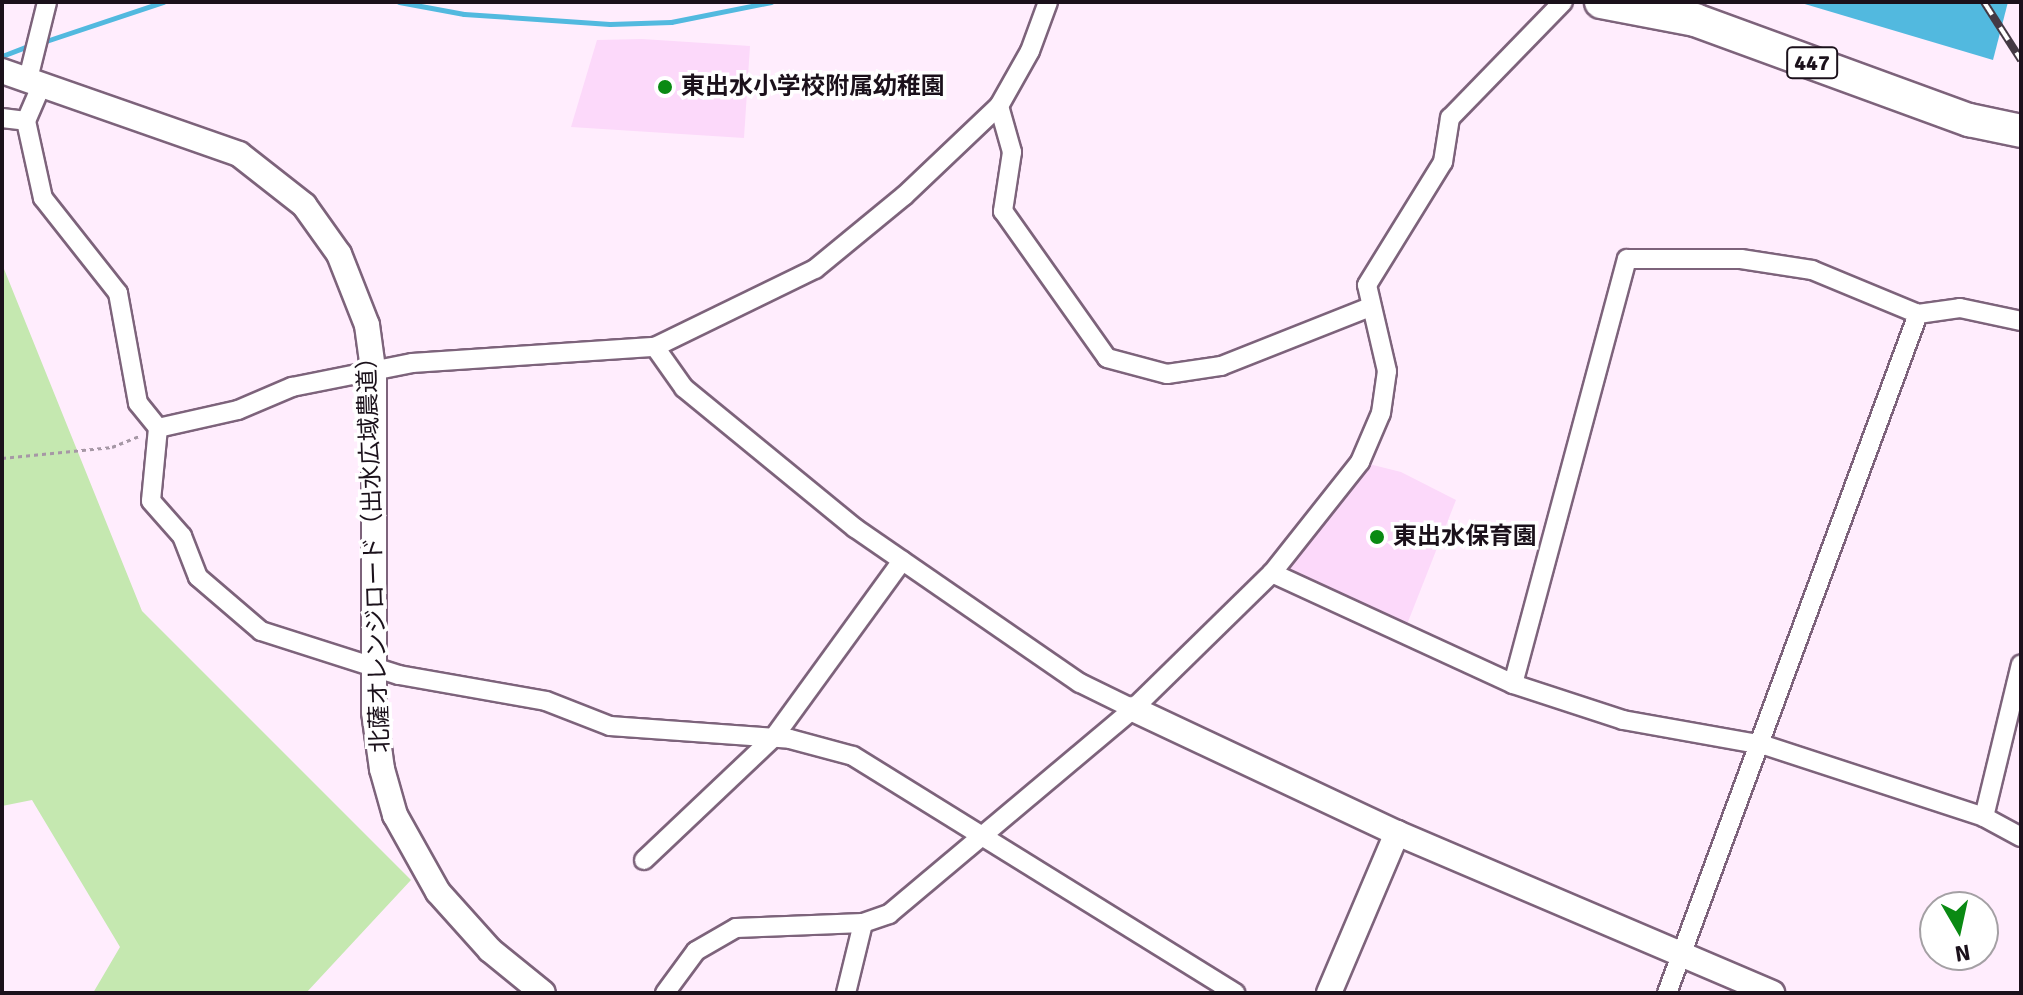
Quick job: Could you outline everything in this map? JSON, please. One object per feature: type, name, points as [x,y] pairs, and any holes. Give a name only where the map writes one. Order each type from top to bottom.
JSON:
[{"type":"highway","name":"447","points":[[1601,2],[1695,20],[1969,120],[2021,131]]},
{"type":"street","points":[[47,2],[39,31],[35,81],[26,121],[43,198],[118,293],[138,403],[158,428],[151,501],[182,536],[198,577],[278,640],[373,662],[399,675],[546,701],[610,726],[774,737],[853,756],[978,838],[1235,993]]},
{"type":"street","points":[[158,428],[238,410],[292,387],[374,376],[412,363],[655,347],[815,269],[999,106],[1048,2]]},
{"type":"street","points":[[665,993],[696,951],[736,928],[863,923],[889,914],[1133,709],[1272,573],[1360,462],[1381,413],[1387,371],[1367,285],[1443,162],[1450,118],[1563,2]]},
{"type":"street","name":"北薩オレンジロード（出水広域農道）","points":[[3,71],[216,144],[281,183],[339,254],[367,325],[374,376],[373,662],[382,769],[414,854],[461,921],[543,993]]},
{"type":"street","points":[[999,106],[1012,152],[1003,211],[1107,358],[1167,374],[1221,366],[1370,307]]},
{"type":"street","points":[[2,118],[26,121]]},
{"type":"street","points":[[1513,684],[1627,259],[1741,259],[1812,270],[1918,314],[1960,308],[2021,321]]},
{"type":"street","points":[[1667,993],[1764,745],[1918,314]]},
{"type":"street","points":[[655,347],[684,388],[902,561],[1080,683],[1397,833],[1681,958],[1771,993]]},
{"type":"street","points":[[644,860],[774,737],[902,561]]},
{"type":"street","points":[[1272,573],[1513,684],[1623,720],[1764,745],[1984,817],[2021,837]]},
{"type":"street","points":[[1984,817],[2021,664]]},
{"type":"street","points":[[1329,993],[1397,833]]},
{"type":"street","points":[[846,993],[863,923]]},
{"type":"path","points":[[2,458],[112,447],[158,428]]},
{"type":"shaded area","name":"東出水小学校附属幼稚園","points":[[642,39],[750,46],[744,138],[571,127],[597,40]]},
{"type":"shaded area","name":"東出水保育園","points":[[1369,464],[1401,472],[1456,500],[1404,632],[1285,573]]},
{"type":"green space","points":[[2,264],[142,611],[411,880],[306,993],[93,993],[120,947],[32,800],[2,806]]},
{"type":"water","points":[[1798,2],[2008,2],[1993,60]]},
{"type":"waterway","points":[[40,43],[163,2]]},
{"type":"waterway","points":[[399,2],[464,14],[610,24],[671,22],[771,2]]},
{"type":"waterway","points":[[2,56],[31,45]]},
{"type":"railway","points":[[1984,2],[2021,60]]},
{"type":"place","name":"東出水小学校附属幼稚園","points":[[665,87]]},
{"type":"place","name":"東出水保育園","points":[[1377,537]]}]
